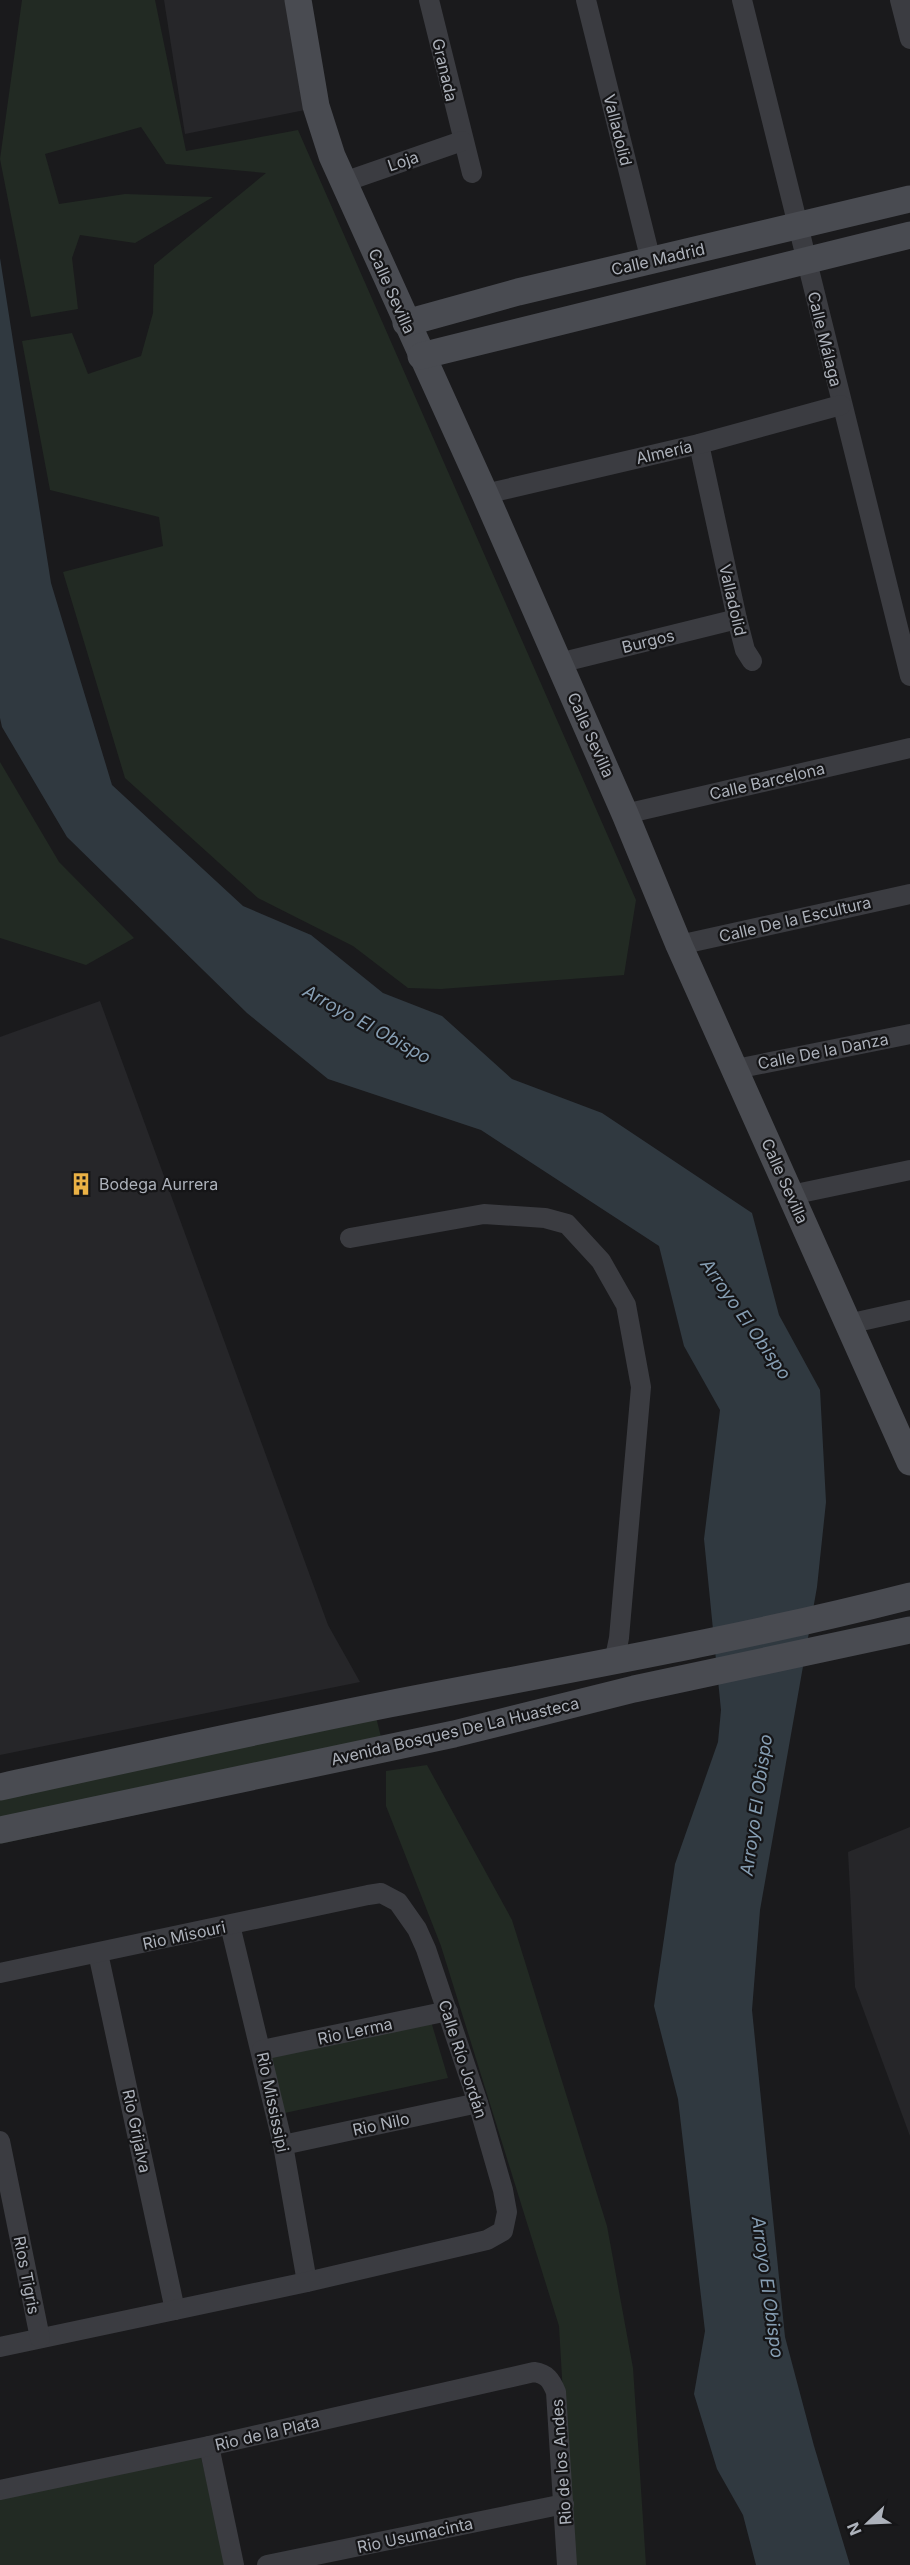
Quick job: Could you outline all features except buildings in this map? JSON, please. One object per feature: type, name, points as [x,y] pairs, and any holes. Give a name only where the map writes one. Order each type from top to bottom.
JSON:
[{"type":"street","name":"Calle Sevilla","points":[[297,0],[316,106],[332,156],[560,663],[679,945],[909,1456]]},
{"type":"street","name":"Granada","points":[[429,0],[462,141],[472,173]]},
{"type":"street","name":"Valladolid","points":[[586,0],[651,261]]},
{"type":"street","name":"Calle Málaga","points":[[742,0],[910,676]]},
{"type":"street","points":[[900,0],[910,39]]},
{"type":"street","name":"Loja","points":[[344,182],[462,141]]},
{"type":"street","name":"Calle Madrid","points":[[406,323],[518,292],[910,199]]},
{"type":"street","points":[[421,356],[910,235]]},
{"type":"street","name":"Almería","points":[[485,494],[699,444],[841,405]]},
{"type":"street","name":"Valladolid","points":[[699,444],[737,619],[748,655]]},
{"type":"street","name":"Burgos","points":[[560,663],[737,619]]},
{"type":"street","name":"Calle Barcelona","points":[[625,814],[910,748]]},
{"type":"street","name":"Calle De la Escultura","points":[[679,945],[910,894]]},
{"type":"street","name":"Calle De la Danza","points":[[736,1069],[910,1034]]},
{"type":"street","points":[[791,1195],[910,1170]]},
{"type":"street","points":[[350,1238],[484,1214],[544,1218],[567,1224],[601,1261],[626,1305],[641,1387],[619,1638],[615,1662],[600,1697]]},
{"type":"street","points":[[848,1324],[910,1310]]},
{"type":"street","name":"Avenida Bosques De La Huasteca","points":[[0,1787],[386,1705],[615,1662],[837,1615],[910,1596]]},
{"type":"street","name":"Avenida Bosques De La Huasteca","points":[[0,1830],[454,1734],[634,1689],[910,1630]]},
{"type":"street","points":[[134,1758],[146,1799]]},
{"type":"street","name":"Calle Río Jordán","points":[[307,2282],[481,2242],[502,2231],[507,2212],[478,2103],[426,1949],[405,1910],[387,1894],[368,1895]]},
{"type":"street","name":"Rio Misouri","points":[[0,1973],[368,1895]]},
{"type":"street","name":"Rio Mississipi","points":[[230,1925],[262,2050],[283,2145],[307,2282]]},
{"type":"street","name":"Rio Grijalva","points":[[98,1953],[175,2310]]},
{"type":"street","name":"Rio Lerma","points":[[262,2050],[448,2011]]},
{"type":"street","name":"Rio Nilo","points":[[283,2145],[478,2103]]},
{"type":"street","name":"Rios Tigris","points":[[0,2145],[40,2338]]},
{"type":"street","points":[[0,2347],[307,2282]]},
{"type":"street","name":"Rio de la Plata","points":[[0,2490],[209,2446],[534,2372]]},
{"type":"street","name":"Rio de los Andes","points":[[534,2372],[542,2373],[550,2379],[556,2392],[567,2565]]},
{"type":"street","points":[[209,2446],[234,2565]]},
{"type":"street","name":"Rio Usumacinta","points":[[267,2565],[564,2504]]},
{"type":"shaded area","points":[[22,0],[155,0],[186,151],[298,130],[636,900],[624,975],[441,989],[408,988],[353,946],[258,898],[125,778],[63,572],[163,546],[159,517],[50,490],[22,341],[72,333],[88,374],[141,356],[153,313],[154,265],[266,173],[166,164],[141,127],[45,154],[59,204],[125,194],[213,197],[135,243],[80,235],[72,258],[78,309],[31,317],[0,159]]},
{"type":"shaded area","points":[[164,0],[292,0],[310,109],[185,134]]},
{"type":"shaded area","points":[[0,762],[59,862],[134,938],[86,965],[0,938]]},
{"type":"shaded area","points":[[100,1001],[328,1625],[360,1682],[0,1755],[0,1037]]},
{"type":"shaded area","points":[[373,1705],[387,1761],[0,1844],[0,1786]]},
{"type":"shaded area","points":[[427,1765],[512,1920],[607,2226],[633,2368],[646,2565],[573,2565],[559,2326],[441,1946],[386,1806],[386,1771]]},
{"type":"shaded area","points":[[910,1827],[910,2136],[855,1987],[848,1852]]},
{"type":"shaded area","points":[[430,2018],[448,2078],[280,2114],[268,2053]]},
{"type":"shaded area","points":[[198,2444],[226,2565],[0,2565],[0,2486]]},
{"type":"water","name":"Arroyo El Obispo","points":[[0,258],[51,583],[112,785],[243,906],[311,935],[383,993],[442,1016],[512,1079],[602,1113],[752,1213],[779,1315],[820,1390],[826,1502],[817,1587],[760,1910],[752,2010],[785,2337],[814,2446],[850,2565],[756,2565],[743,2515],[717,2469],[694,2394],[705,2331],[678,2099],[654,2006],[675,1864],[718,1742],[721,1710],[704,1539],[720,1410],[684,1346],[659,1246],[481,1130],[328,1079],[247,1013],[67,837],[2,727],[0,718]]},
{"type":"place","name":"Bodega Aurrera","points":[[81,1184]]}]
